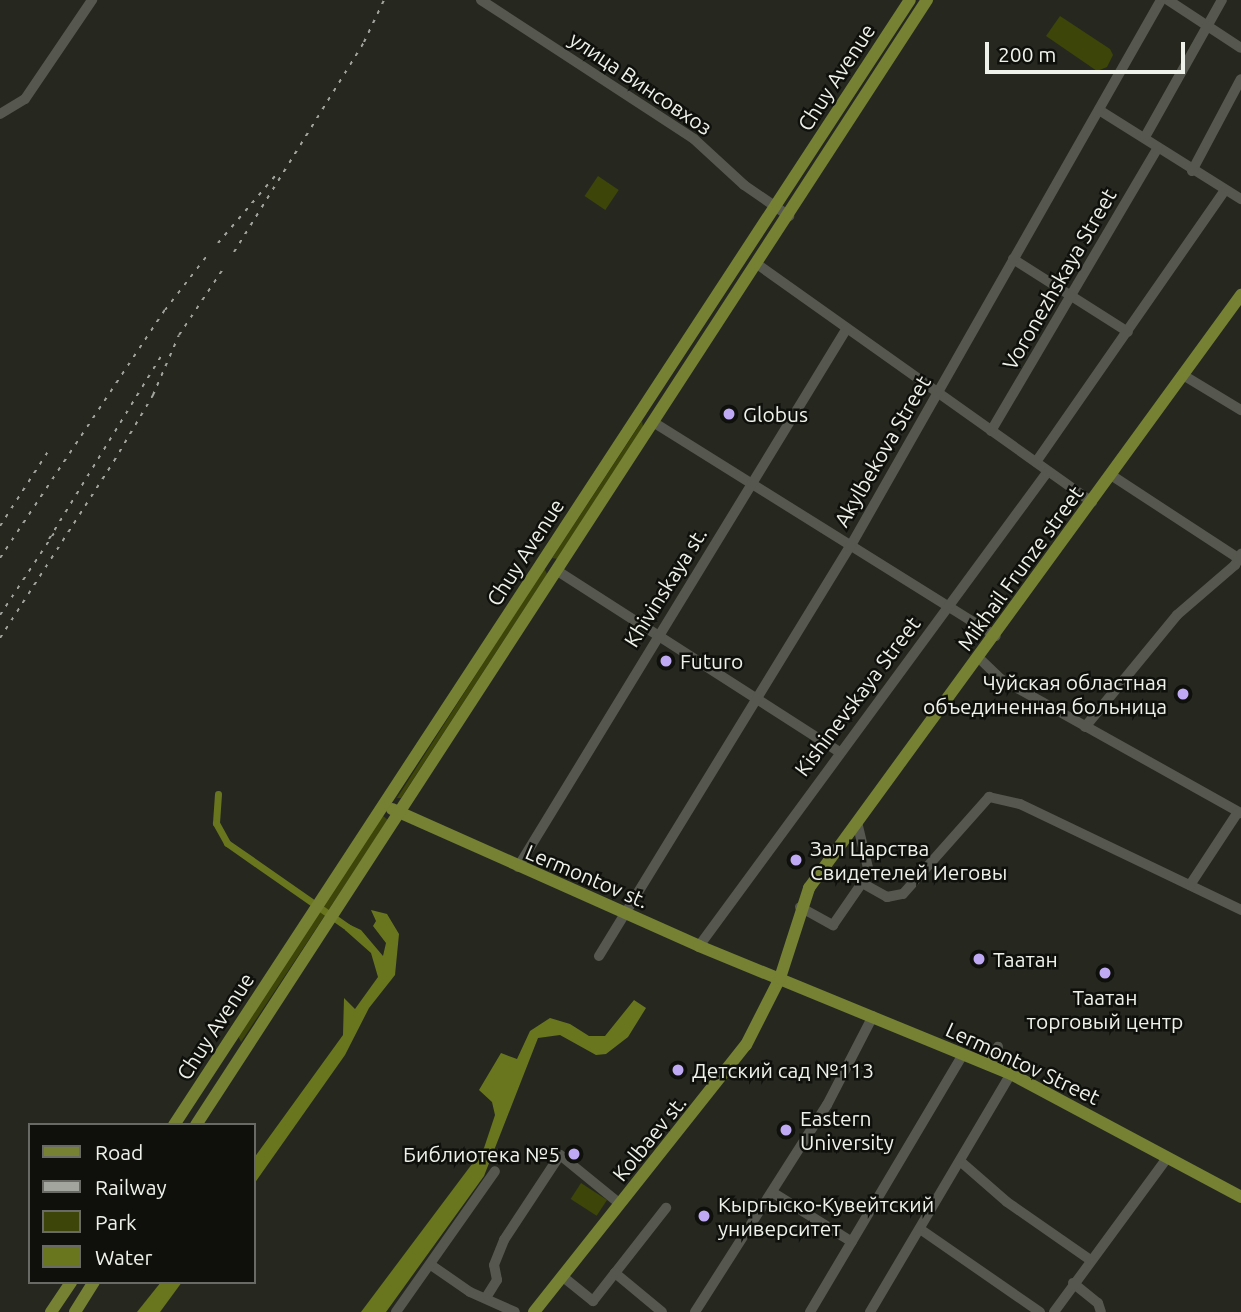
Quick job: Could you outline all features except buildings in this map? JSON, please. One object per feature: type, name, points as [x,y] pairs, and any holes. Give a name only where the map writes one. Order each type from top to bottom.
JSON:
[{"type":"main road","name":"Chuy Avenue","points":[[177,1120],[910,0]]},
{"type":"main road","name":"Chuy Avenue","points":[[197,1123],[927,0]]},
{"type":"main road","points":[[845,98],[859,106]]},
{"type":"main road","name":"Mikhail Frunze street","points":[[780,978],[800,907],[857,818],[980,659],[1241,295]]},
{"type":"main road","points":[[715,296],[730,306]]},
{"type":"main road","points":[[700,320],[714,328]]},
{"type":"main road","points":[[639,413],[653,422]]},
{"type":"main road","points":[[543,561],[556,570]]},
{"type":"main road","name":"Lermontov st.","points":[[382,804],[518,867],[699,946],[780,978]]},
{"type":"main road","name":"Lermontov Street","points":[[780,978],[1011,1074],[1241,1197]]},
{"type":"main road","name":"Kolbaev st.","points":[[534,1312],[746,1045],[780,978]]},
{"type":"main road","points":[[229,1040],[245,1050]]},
{"type":"main road","points":[[51,1312],[70,1284]]},
{"type":"main road","points":[[75,1312],[93,1284]]},
{"type":"street","points":[[0,114],[25,99],[92,0]]},
{"type":"street","name":"улица Винсовхоз","points":[[481,0],[694,139],[744,185],[789,216]]},
{"type":"street","name":"Akylbekova Street","points":[[599,956],[622,912],[850,547],[1161,0]]},
{"type":"street","points":[[1168,0],[1241,48]]},
{"type":"street","points":[[1145,137],[1222,0]]},
{"type":"street","points":[[1192,171],[1241,79]]},
{"type":"street","points":[[1100,110],[1145,137],[1224,192],[1241,199]]},
{"type":"street","name":"Voronezhskaya Street","points":[[991,431],[1073,296],[1158,147]]},
{"type":"street","points":[[1036,462],[1224,192]]},
{"type":"street","points":[[1013,259],[1128,332]]},
{"type":"street","points":[[757,264],[1092,502]]},
{"type":"street","name":"Khivinskaya st.","points":[[518,867],[658,633],[847,328]]},
{"type":"street","points":[[1183,375],[1241,410]]},
{"type":"street","points":[[653,422],[996,636]]},
{"type":"street","name":"Kishinevskaya Street","points":[[699,946],[838,751],[948,608],[1048,471]]},
{"type":"street","points":[[1085,727],[1177,615],[1235,565],[1240,557],[1111,475]]},
{"type":"street","points":[[556,570],[838,751]]},
{"type":"street","points":[[980,659],[1001,679],[1240,813],[1189,885]]},
{"type":"street","points":[[862,883],[887,897],[903,894],[989,797],[1020,804],[1241,910]]},
{"type":"street","points":[[800,907],[833,925],[862,883],[869,872],[857,818]]},
{"type":"street","points":[[695,1312],[838,1085],[873,1016]]},
{"type":"street","points":[[988,1064],[998,1047]]},
{"type":"street","points":[[810,1312],[963,1054]]},
{"type":"street","points":[[870,1312],[923,1232],[1011,1074]]},
{"type":"street","points":[[487,1296],[498,1280],[494,1265],[504,1240],[560,1155],[621,1204]]},
{"type":"street","points":[[1054,1312],[1089,1258],[1167,1158]]},
{"type":"street","points":[[963,1163],[1007,1202],[1089,1258]]},
{"type":"street","points":[[396,1312],[495,1171]]},
{"type":"street","points":[[772,1192],[852,1242]]},
{"type":"street","points":[[562,1276],[593,1301],[666,1208]]},
{"type":"street","points":[[923,1232],[1040,1312]]},
{"type":"street","points":[[431,1265],[470,1292],[487,1296],[515,1312]]},
{"type":"street","points":[[615,1273],[662,1312]]},
{"type":"street","points":[[1073,1283],[1098,1303],[1101,1312]]},
{"type":"green space","points":[[1060,16],[1110,49],[1113,55],[1107,67],[1097,71],[1046,36]]},
{"type":"green space","points":[[598,176],[619,190],[605,210],[585,196]]},
{"type":"green space","points":[[642,421],[643,427],[558,559],[552,558]]},
{"type":"green space","points":[[544,568],[547,574],[401,798],[397,798]]},
{"type":"green space","points":[[382,815],[388,820],[241,1042],[238,1036]]},
{"type":"green space","points":[[581,1183],[607,1200],[597,1216],[571,1199]]},
{"type":"water","points":[[371,910],[387,914],[399,934],[395,975],[369,1008],[345,1055],[256,1181],[256,1155],[343,1035],[344,998],[355,1009],[378,977],[371,953],[345,930],[346,923],[361,930],[383,956],[386,943],[373,926],[376,921]]},
{"type":"water","points":[[634,1000],[646,1008],[628,1037],[606,1054],[596,1055],[560,1035],[538,1038],[484,1176],[386,1312],[361,1312],[484,1148],[495,1115],[492,1102],[479,1090],[501,1053],[517,1059],[530,1031],[550,1018],[570,1024],[589,1036],[605,1036]]},
{"type":"water","points":[[159,1284],[181,1284],[160,1312],[137,1312]]},
{"type":"waterway","points":[[218,794],[216,823],[227,843],[353,931]]},
{"type":"railway","points":[[234,252],[364,42],[384,0]]},
{"type":"railway","points":[[218,243],[275,176]]},
{"type":"railway","points":[[0,558],[165,310],[206,257]]},
{"type":"railway","points":[[0,638],[114,461],[153,395],[179,335],[223,269]]},
{"type":"railway","points":[[49,539],[164,351]]},
{"type":"railway","points":[[0,526],[51,447]]},
{"type":"railway","points":[[0,615],[54,533]]},
{"type":"place","name":"Globus","points":[[729,414]]},
{"type":"place","name":"Futuro","points":[[666,661]]},
{"type":"place","name":"Чуйская областная объединенная больница","points":[[1183,694]]},
{"type":"place","name":"Зал Царства Свидетелей Иеговы","points":[[796,860]]},
{"type":"place","name":"Таатан","points":[[979,959]]},
{"type":"place","name":"Таатан торговый центр","points":[[1105,973]]},
{"type":"place","name":"Детский сад №113","points":[[678,1070]]},
{"type":"place","name":"Eastern University","points":[[786,1130]]},
{"type":"place","name":"Библиотека №5","points":[[574,1154]]},
{"type":"place","name":"Кыргыско-Кувейтский университет","points":[[704,1216]]}]
